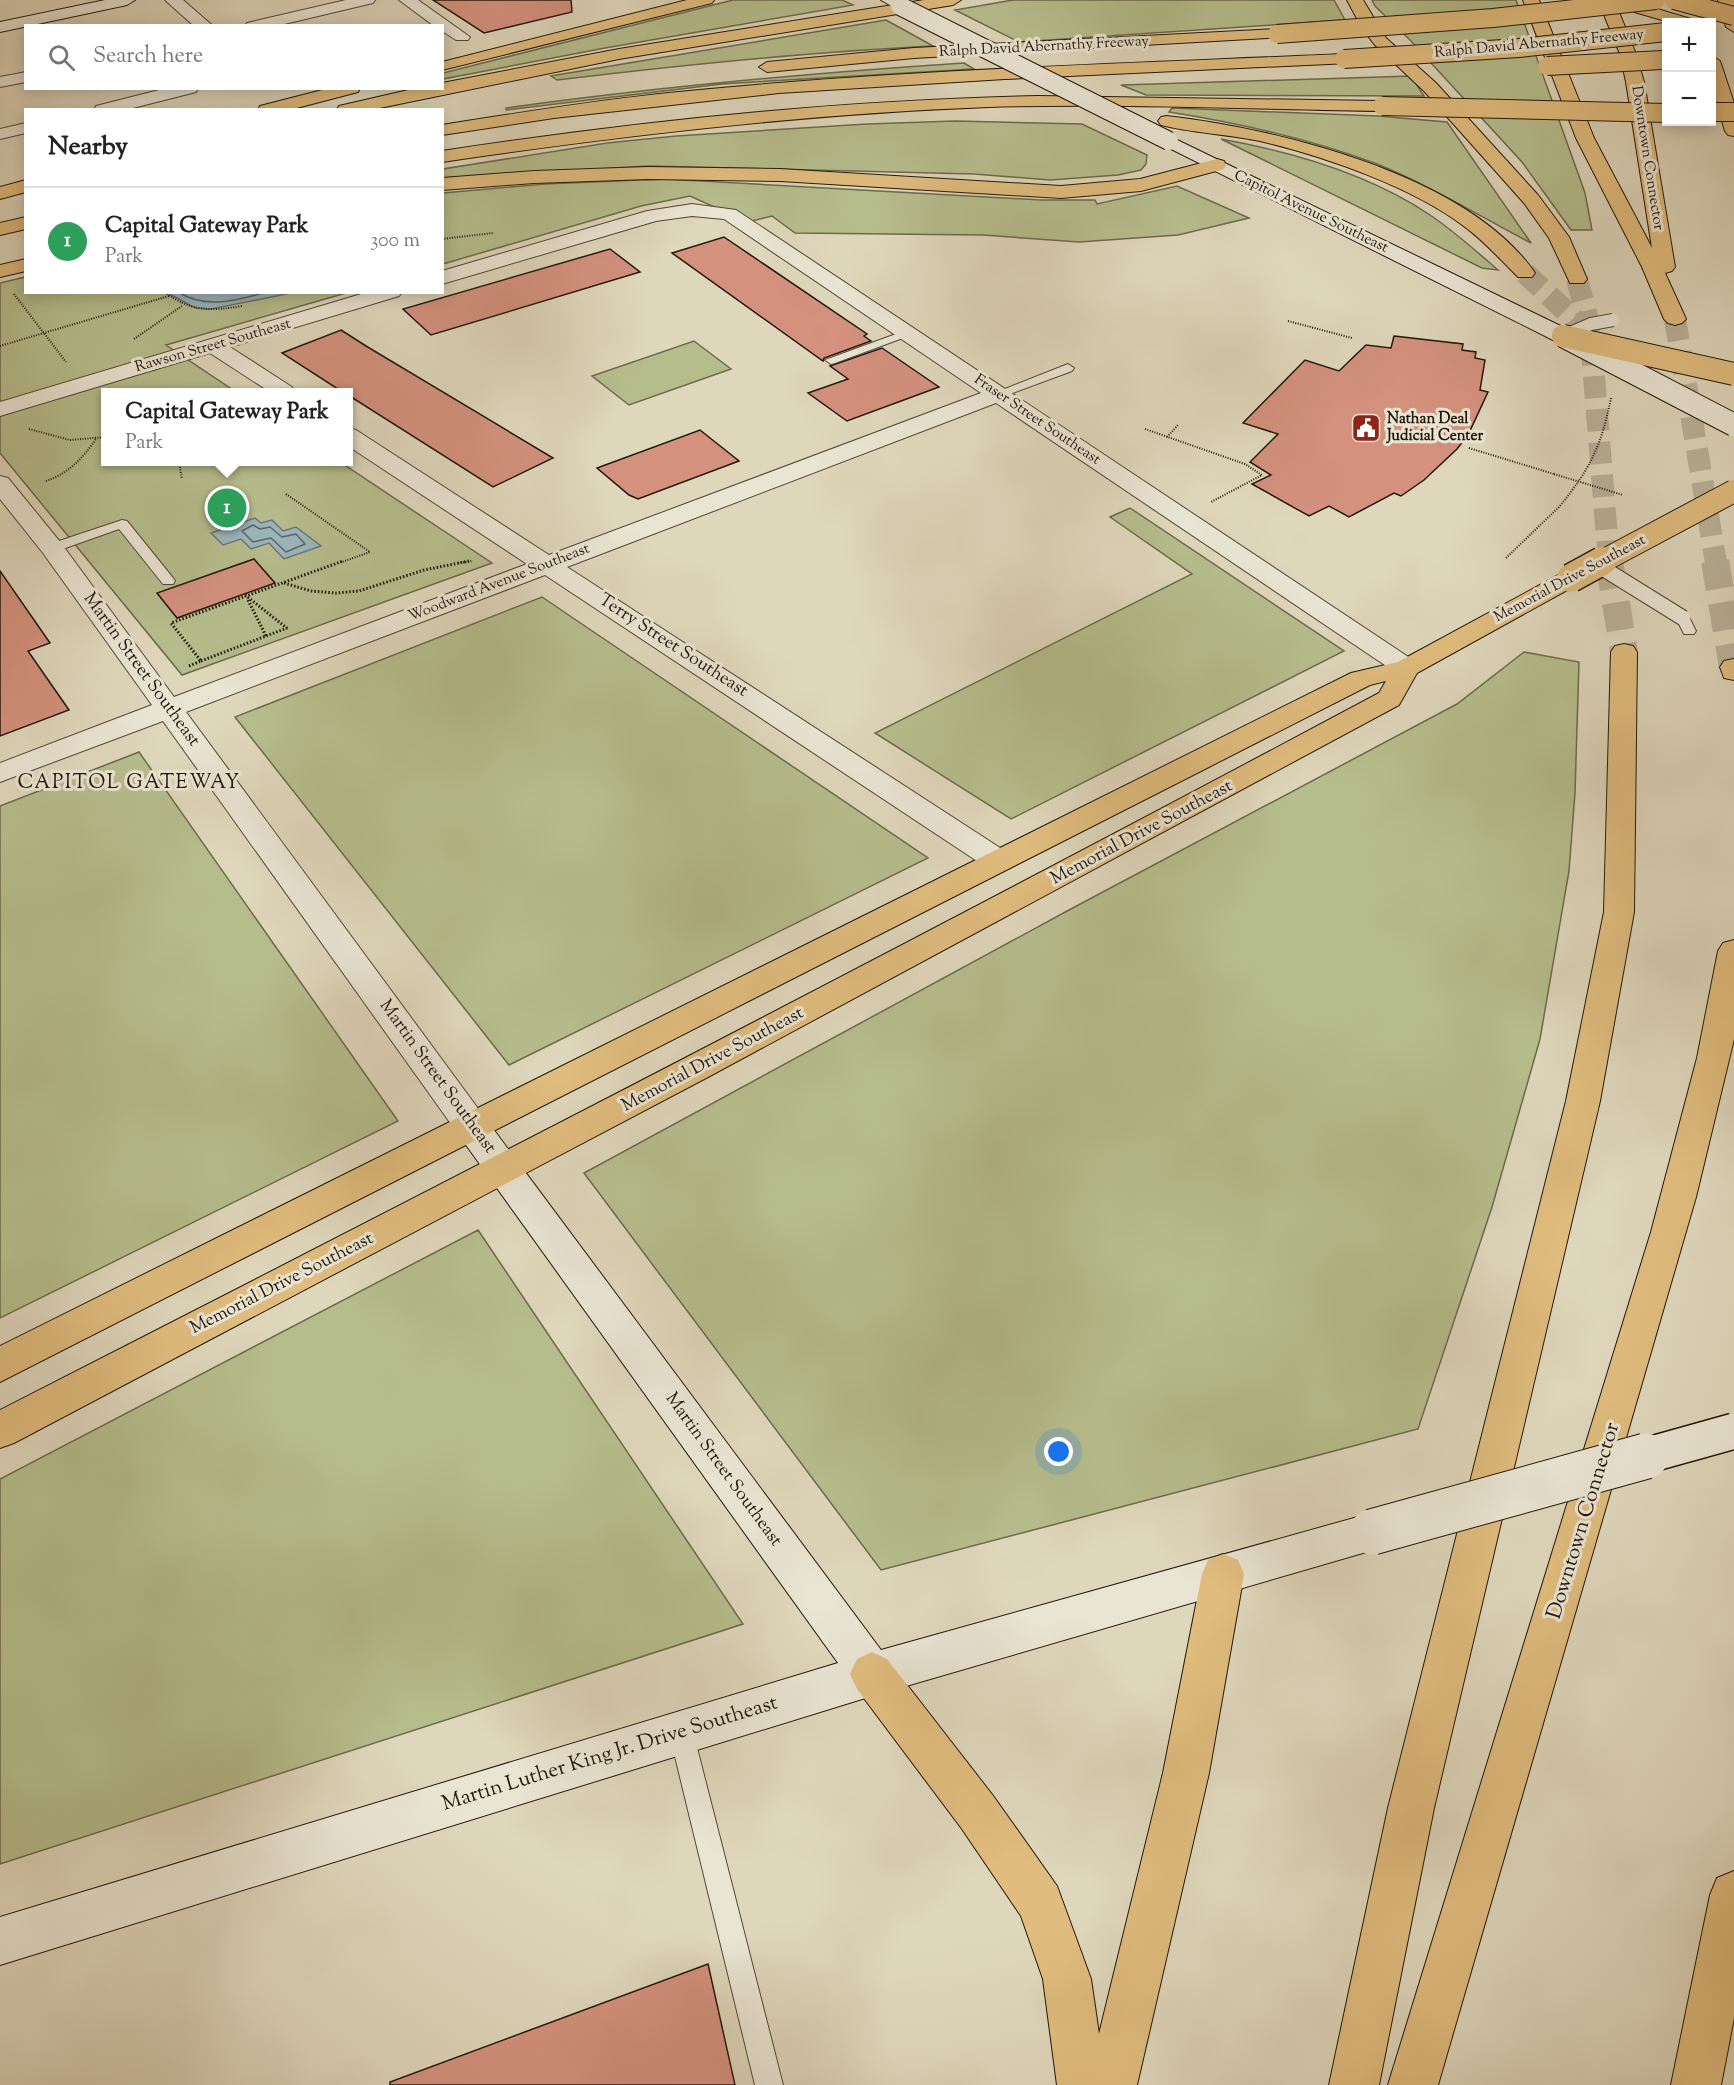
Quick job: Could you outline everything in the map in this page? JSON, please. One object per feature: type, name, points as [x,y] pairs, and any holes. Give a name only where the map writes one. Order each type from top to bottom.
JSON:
[{"type":"main road","points":[[444,66],[706,0]]},
{"type":"main road","points":[[865,14],[934,0]]},
{"type":"main road","points":[[444,88],[608,56],[953,0]]},
{"type":"main road","points":[[1355,0],[1380,41],[1430,87],[1531,199],[1559,237],[1577,279]]},
{"type":"main road","name":"Downtown Connector","points":[[1531,0],[1565,92],[1607,183],[1656,272],[1675,319],[1635,82],[1628,54],[1608,0]]},
{"type":"main road","points":[[1608,0],[1670,18]]},
{"type":"main road","name":"Ralph David Abernathy Freeway","points":[[754,68],[914,53],[1277,34],[1493,18],[1656,0]]},
{"type":"main road","points":[[1674,0],[1734,16]]},
{"type":"main road","points":[[1686,0],[1694,18]]},
{"type":"main road","points":[[1726,0],[1727,30]]},
{"type":"main road","name":"Ralph David Abernathy Freeway","points":[[444,130],[657,99],[754,90],[936,78],[1344,59],[1519,48],[1662,32]]},
{"type":"main road","points":[[1528,67],[1662,60]]},
{"type":"main road","points":[[1716,63],[1734,131]]},
{"type":"main road","points":[[936,78],[1442,70]]},
{"type":"main road","points":[[274,108],[344,90]]},
{"type":"main road","points":[[354,108],[433,90]]},
{"type":"main road","points":[[444,157],[614,131],[745,119],[989,102],[1077,101],[1662,113]]},
{"type":"main road","points":[[745,119],[1034,112],[1199,124],[1262,136],[1352,163],[1453,209],[1485,232],[1525,273]]},
{"type":"main road","points":[[1716,112],[1734,112]]},
{"type":"main road","points":[[444,184],[534,177],[648,173],[780,175],[1061,192],[1141,185],[1216,165]]},
{"type":"main road","points":[[0,175],[24,169]]},
{"type":"main road","points":[[0,193],[24,187]]},
{"type":"main road","points":[[0,204],[24,198]]},
{"type":"main road","points":[[0,230],[24,224]]},
{"type":"main road","points":[[0,248],[24,242]]},
{"type":"main road","points":[[0,271],[24,265]]},
{"type":"main road","points":[[1563,336],[1734,374]]},
{"type":"main road","name":"Memorial Drive Southeast","points":[[0,1365],[1361,679],[1407,668],[1734,491]]},
{"type":"main road","points":[[1354,2085],[1411,1808],[1583,1101],[1615,934],[1619,912],[1624,652]]},
{"type":"main road","points":[[1733,667],[1734,672]]},
{"type":"main road","name":"Memorial Drive Southeast","points":[[0,1430],[1035,891],[1389,699],[1407,668]]},
{"type":"main road","name":"Downtown Connector","points":[[1413,2085],[1669,1232],[1705,1100],[1726,1006],[1734,951]]},
{"type":"main road","points":[[1112,2085],[1186,1773],[1223,1574]]},
{"type":"main road","points":[[872,1674],[978,1813],[1040,1904],[1067,1979],[1080,2054],[1082,2085]]},
{"type":"main road","points":[[1696,2085],[1734,1894]]},
{"type":"main road","points":[[1712,2085],[1734,2004]]},
{"type":"street","points":[[0,27],[127,0]]},
{"type":"street","points":[[173,0],[203,24]]},
{"type":"street","points":[[262,24],[367,0]]},
{"type":"street","points":[[407,0],[440,24]]},
{"type":"street","name":"Capitol Avenue Southeast","points":[[888,0],[1563,336],[1734,425]]},
{"type":"street","points":[[445,28],[462,37]]},
{"type":"street","points":[[0,82],[24,76]]},
{"type":"street","points":[[110,108],[182,90]]},
{"type":"street","points":[[0,134],[24,128]]},
{"type":"street","name":"Fraser Street Southeast","points":[[444,277],[654,215],[692,210],[729,214],[1407,668]]},
{"type":"street","name":"Rawson Street Southeast","points":[[0,409],[385,294]]},
{"type":"street","points":[[213,346],[276,388]]},
{"type":"street","name":"Woodward Avenue Southeast","points":[[0,772],[998,394]]},
{"type":"street","name":"Terry Street Southeast","points":[[353,442],[548,564],[998,860]]},
{"type":"street","name":"Martin Street Southeast","points":[[0,483],[52,548],[872,1674]]},
{"type":"street","name":"Martin Luther King Jr. Drive Southeast","points":[[0,1941],[872,1674],[1734,1431]]},
{"type":"lane","points":[[1563,336],[1591,324],[1613,320]]},
{"type":"lane","points":[[831,360],[907,333]]},
{"type":"lane","points":[[998,394],[1068,368]]},
{"type":"lane","points":[[52,548],[122,524],[168,581]]},
{"type":"lane","points":[[1596,564],[1686,625]]},
{"type":"lane","points":[[681,1732],[769,2085]]},
{"type":"path","points":[[12,292],[67,363]]},
{"type":"path","points":[[0,346],[169,296],[182,306],[194,310],[213,311],[249,305]]},
{"type":"path","points":[[169,313],[182,306]]},
{"type":"path","points":[[1288,321],[1352,339]]},
{"type":"path","points":[[1506,558],[1560,506],[1585,475],[1604,434],[1611,398]]},
{"type":"path","points":[[19,425],[63,439],[101,438]]},
{"type":"path","points":[[1167,437],[1178,425]]},
{"type":"path","points":[[1144,429],[1245,464],[1262,475],[1210,502]]},
{"type":"path","points":[[46,481],[76,466],[96,439]]},
{"type":"path","points":[[1469,448],[1623,495]]},
{"type":"path","points":[[178,466],[182,479]]},
{"type":"path","points":[[201,662],[171,623],[370,552],[286,494]]},
{"type":"path","points":[[283,583],[303,591],[326,595],[354,593],[453,563],[483,562]]},
{"type":"path","points":[[245,595],[296,635]]},
{"type":"path","points":[[245,595],[269,645]]},
{"type":"path","points":[[189,666],[287,628]]},
{"type":"green space","points":[[733,0],[842,0],[853,5],[444,79],[444,73]]},
{"type":"green space","points":[[1013,0],[1334,0],[1345,20],[1019,42],[955,10]]},
{"type":"green space","points":[[1372,0],[1516,0],[1585,193],[1592,230],[1571,230],[1522,162],[1410,40],[1375,6]]},
{"type":"green space","points":[[886,20],[933,46],[745,60],[557,80],[551,76]]},
{"type":"green space","points":[[964,63],[974,69],[722,84],[506,110],[506,108],[563,100],[677,87]]},
{"type":"green space","points":[[1411,76],[1424,96],[1146,95],[1121,85]]},
{"type":"green space","points":[[1172,108],[1378,116],[1447,122],[1531,243],[1435,191],[1377,164],[1274,133],[1169,112]]},
{"type":"green space","points":[[955,121],[1082,124],[1147,155],[1146,164],[1141,170],[1118,175],[1050,180],[974,174],[649,166],[444,178],[444,169],[607,143],[676,136]]},
{"type":"green space","points":[[1221,139],[1303,158],[1356,176],[1382,188],[1439,221],[1498,270],[1482,268]]},
{"type":"green space","points":[[665,179],[1041,200],[1095,200],[1097,204],[1177,186],[1249,218],[1178,235],[1079,242],[983,235],[795,233],[772,216],[748,222],[690,196],[641,206],[444,264],[444,193],[545,184]]},
{"type":"green space","points":[[24,277],[24,294],[343,294],[166,345],[230,388],[101,388],[101,466],[346,466],[492,563],[182,675],[0,453],[0,283]]},
{"type":"green space","points":[[694,341],[731,369],[629,405],[592,376]]},
{"type":"green space","points":[[1130,508],[1344,651],[1011,819],[875,733],[1192,574],[1110,517]]},
{"type":"green space","points":[[542,597],[928,858],[509,1065],[235,717]]},
{"type":"green space","points":[[1524,652],[1579,662],[1575,793],[1569,871],[1540,1039],[1492,1207],[1418,1429],[881,1570],[584,1173],[1069,910],[1457,704]]},
{"type":"green space","points":[[139,752],[398,1121],[0,1318],[0,806]]},
{"type":"green space","points":[[478,1230],[743,1624],[0,1864],[0,1479]]},
{"type":"water","points":[[170,294],[286,294],[211,309],[195,308]]},
{"type":"water","points":[[255,518],[261,523],[272,520],[283,531],[296,527],[321,546],[284,559],[269,543],[251,549],[241,539],[223,545],[211,533]]},
{"type":"building","points":[[433,0],[571,0],[572,12],[484,33]]},
{"type":"building","points":[[724,237],[867,334],[864,336],[871,341],[824,358],[823,361],[672,253]]},
{"type":"building","points":[[610,249],[640,272],[431,335],[403,309]]},
{"type":"building","points":[[341,330],[553,458],[493,487],[353,398],[353,388],[336,388],[282,353]]},
{"type":"building","name":"Nathan Deal Judicial Center","points":[[1394,336],[1463,344],[1462,350],[1476,352],[1475,358],[1485,360],[1480,390],[1488,392],[1468,435],[1457,449],[1424,480],[1401,496],[1394,493],[1349,517],[1329,506],[1309,516],[1252,484],[1271,475],[1250,462],[1278,434],[1243,423],[1305,360],[1339,371],[1366,345],[1391,348]]},
{"type":"building","points":[[882,348],[939,387],[847,421],[808,393],[848,379],[830,366]]},
{"type":"building","points":[[700,430],[739,461],[638,499],[629,495],[597,468]]},
{"type":"building","points":[[254,559],[275,583],[177,618],[157,593]]},
{"type":"building","points":[[0,571],[50,643],[28,651],[69,710],[0,736]]},
{"type":"building","points":[[708,1964],[735,2085],[390,2085],[390,2082]]},
{"type":"tunnel","points":[[1525,273],[1574,319],[1587,341]]},
{"type":"tunnel","points":[[1577,279],[1587,316],[1592,351],[1609,563]]},
{"type":"tunnel","points":[[1675,319],[1716,563]]},
{"type":"tunnel","points":[[1609,561],[1624,652]]},
{"type":"tunnel","points":[[1715,561],[1733,667]]},
{"type":"place","name":"Nathan Deal Judicial Center","points":[[1366,428]]},
{"type":"place","name":"Capital Gateway Park","points":[[227,508]]},
{"type":"district","name":"CAPITOL GATEWAY","points":[[129,783]]}]
